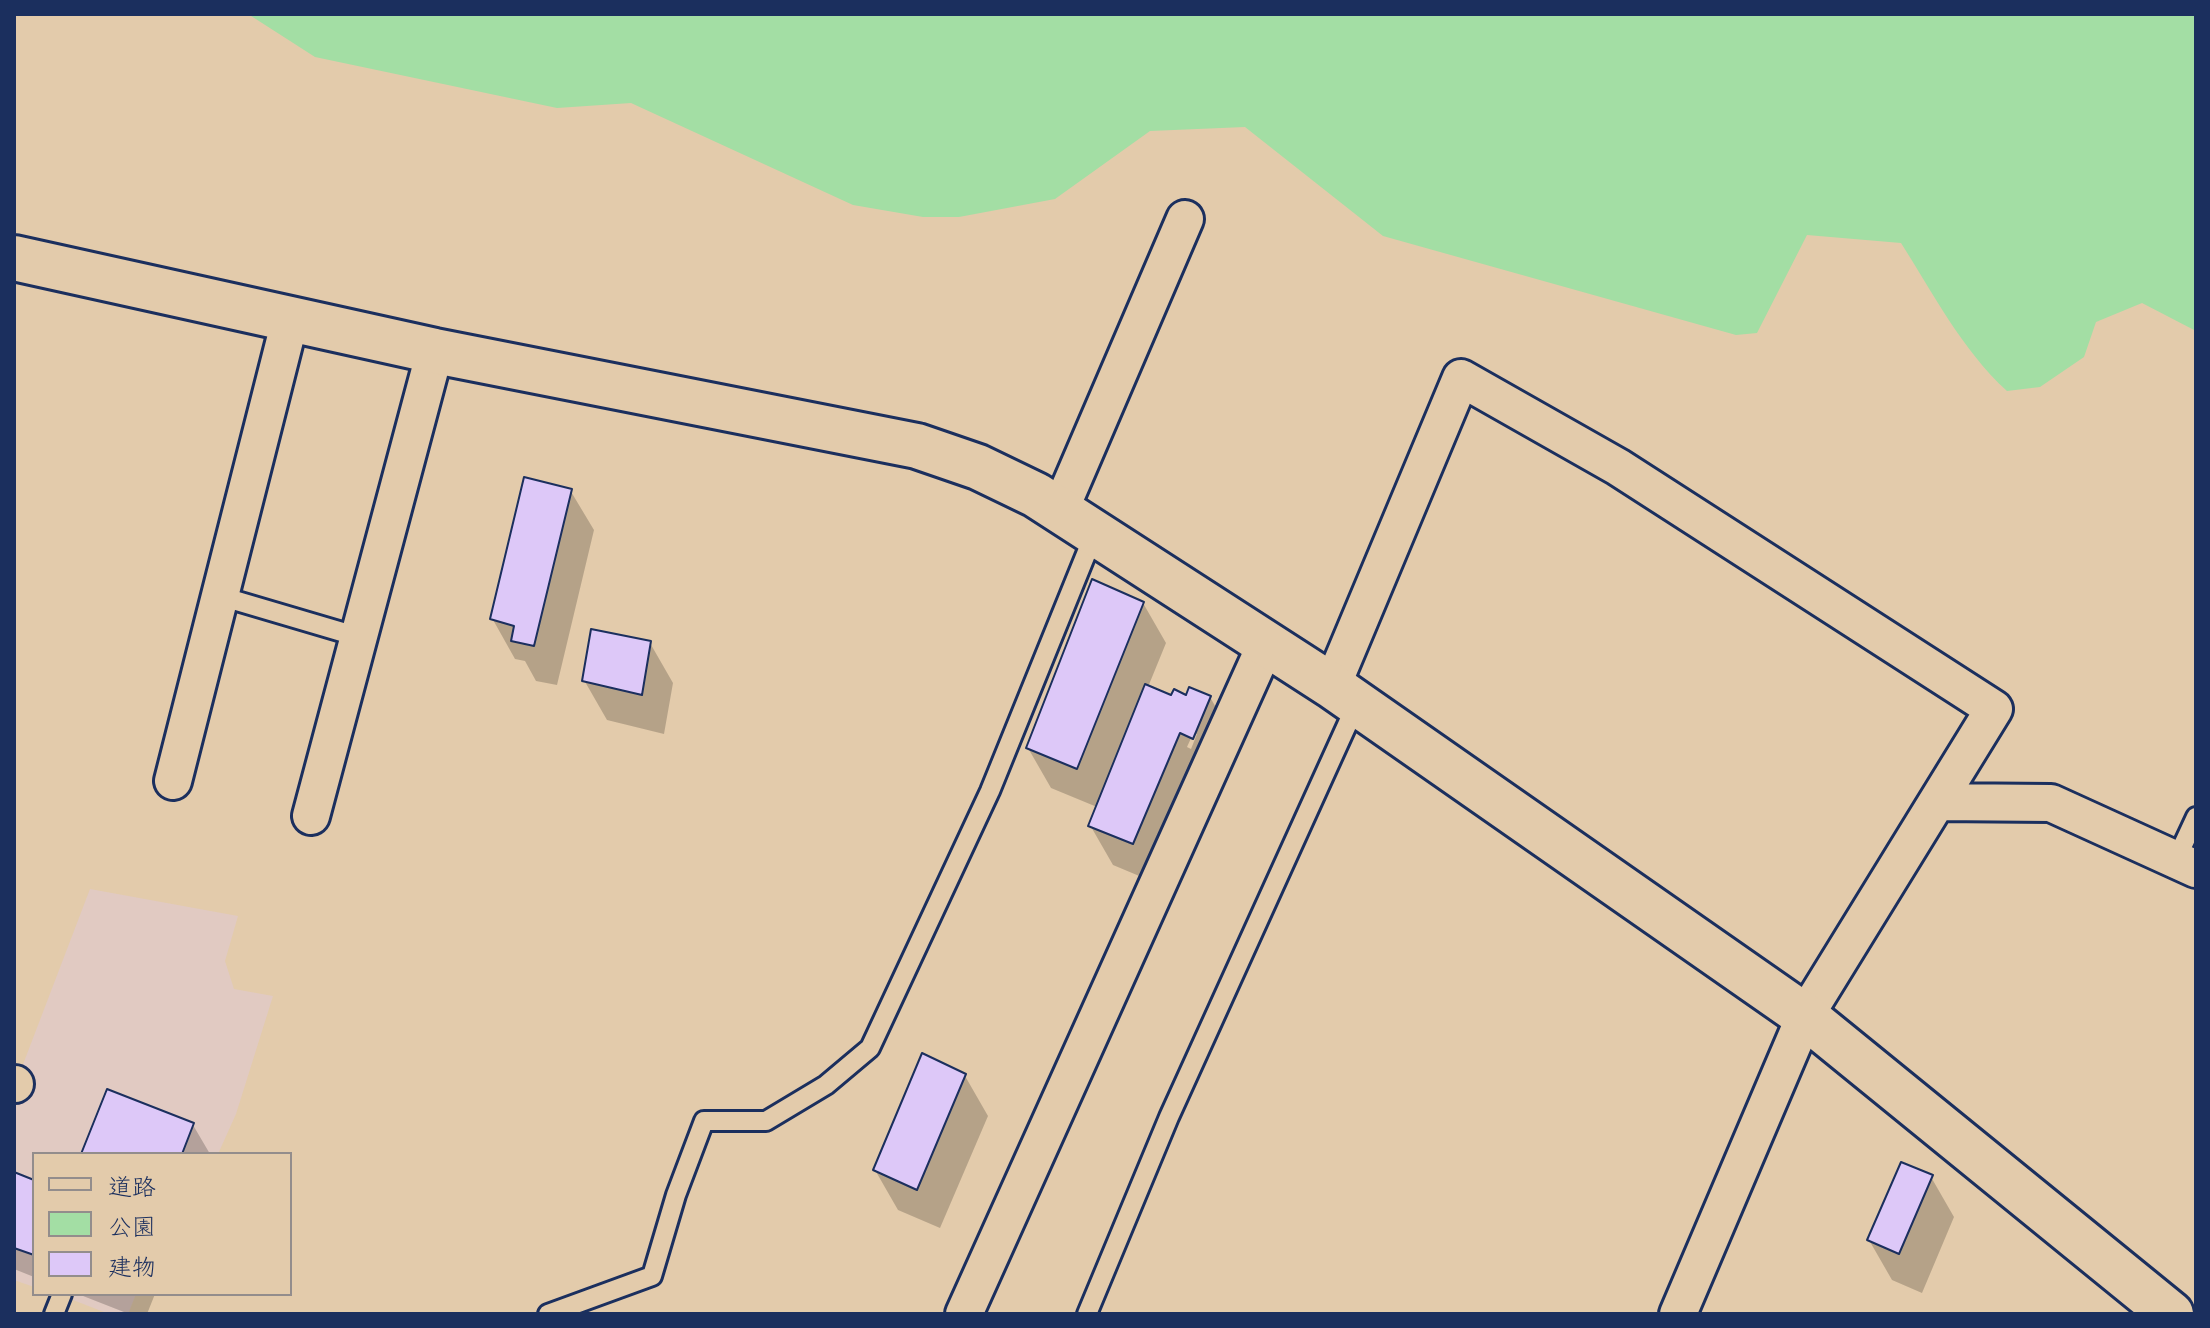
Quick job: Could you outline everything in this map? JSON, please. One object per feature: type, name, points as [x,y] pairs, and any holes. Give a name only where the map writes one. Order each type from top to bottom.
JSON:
[{"type":"street","points":[[1077,521],[1185,219]]},
{"type":"street","points":[[14,258],[435,351],[917,446],[978,467],[1036,495],[1344,694],[1805,1016],[2171,1314]]},
{"type":"street","points":[[173,781],[290,320]]},
{"type":"street","points":[[311,816],[435,351]]},
{"type":"street","points":[[1344,694],[1461,378],[1618,467],[1994,709],[1805,1016],[1678,1314]]},
{"type":"street","points":[[964,1314],[1266,644]]},
{"type":"street","points":[[1938,802],[2051,803],[2186,864]]},
{"type":"lane","points":[[548,1314],[652,1276],[676,1195],[704,1121],[766,1121],[826,1085],[870,1048],[990,791],[1077,521]]},
{"type":"lane","points":[[220,596],[359,637]]},
{"type":"lane","points":[[1087,1314],[1344,694]]},
{"type":"lane","points":[[2186,864],[2196,817]]},
{"type":"shaded area","points":[[90,889],[238,916],[225,961],[234,989],[273,996],[236,1114],[219,1152],[32,1152],[32,1286],[14,1280],[14,1088]]},
{"type":"shaded area","points":[[74,1296],[135,1296],[128,1314],[109,1314],[73,1300]]},
{"type":"green space","points":[[248,14],[2196,14],[2196,331],[2142,303],[2096,322],[2084,357],[2040,387],[2007,391],[1962,339],[1901,243],[1807,235],[1757,333],[1736,335],[1383,236],[1245,127],[1150,131],[1055,199],[959,217],[923,217],[853,205],[631,103],[557,108],[315,57]]},
{"type":"building","points":[[524,477],[572,489],[534,646],[511,641],[514,626],[490,619]]},
{"type":"building","points":[[1092,579],[1144,602],[1077,769],[1026,748]]},
{"type":"building","points":[[591,629],[651,641],[642,695],[582,681]]},
{"type":"building","points":[[1145,684],[1171,695],[1174,689],[1186,695],[1189,687],[1211,696],[1193,739],[1180,733],[1133,844],[1088,826]]},
{"type":"building","points":[[922,1053],[966,1074],[917,1190],[873,1170]]},
{"type":"building","points":[[107,1089],[194,1123],[183,1152],[82,1152]]},
{"type":"building","points":[[1901,1162],[1933,1175],[1899,1254],[1867,1240]]},
{"type":"building","points":[[14,1172],[32,1179],[32,1254],[14,1248]]}]
